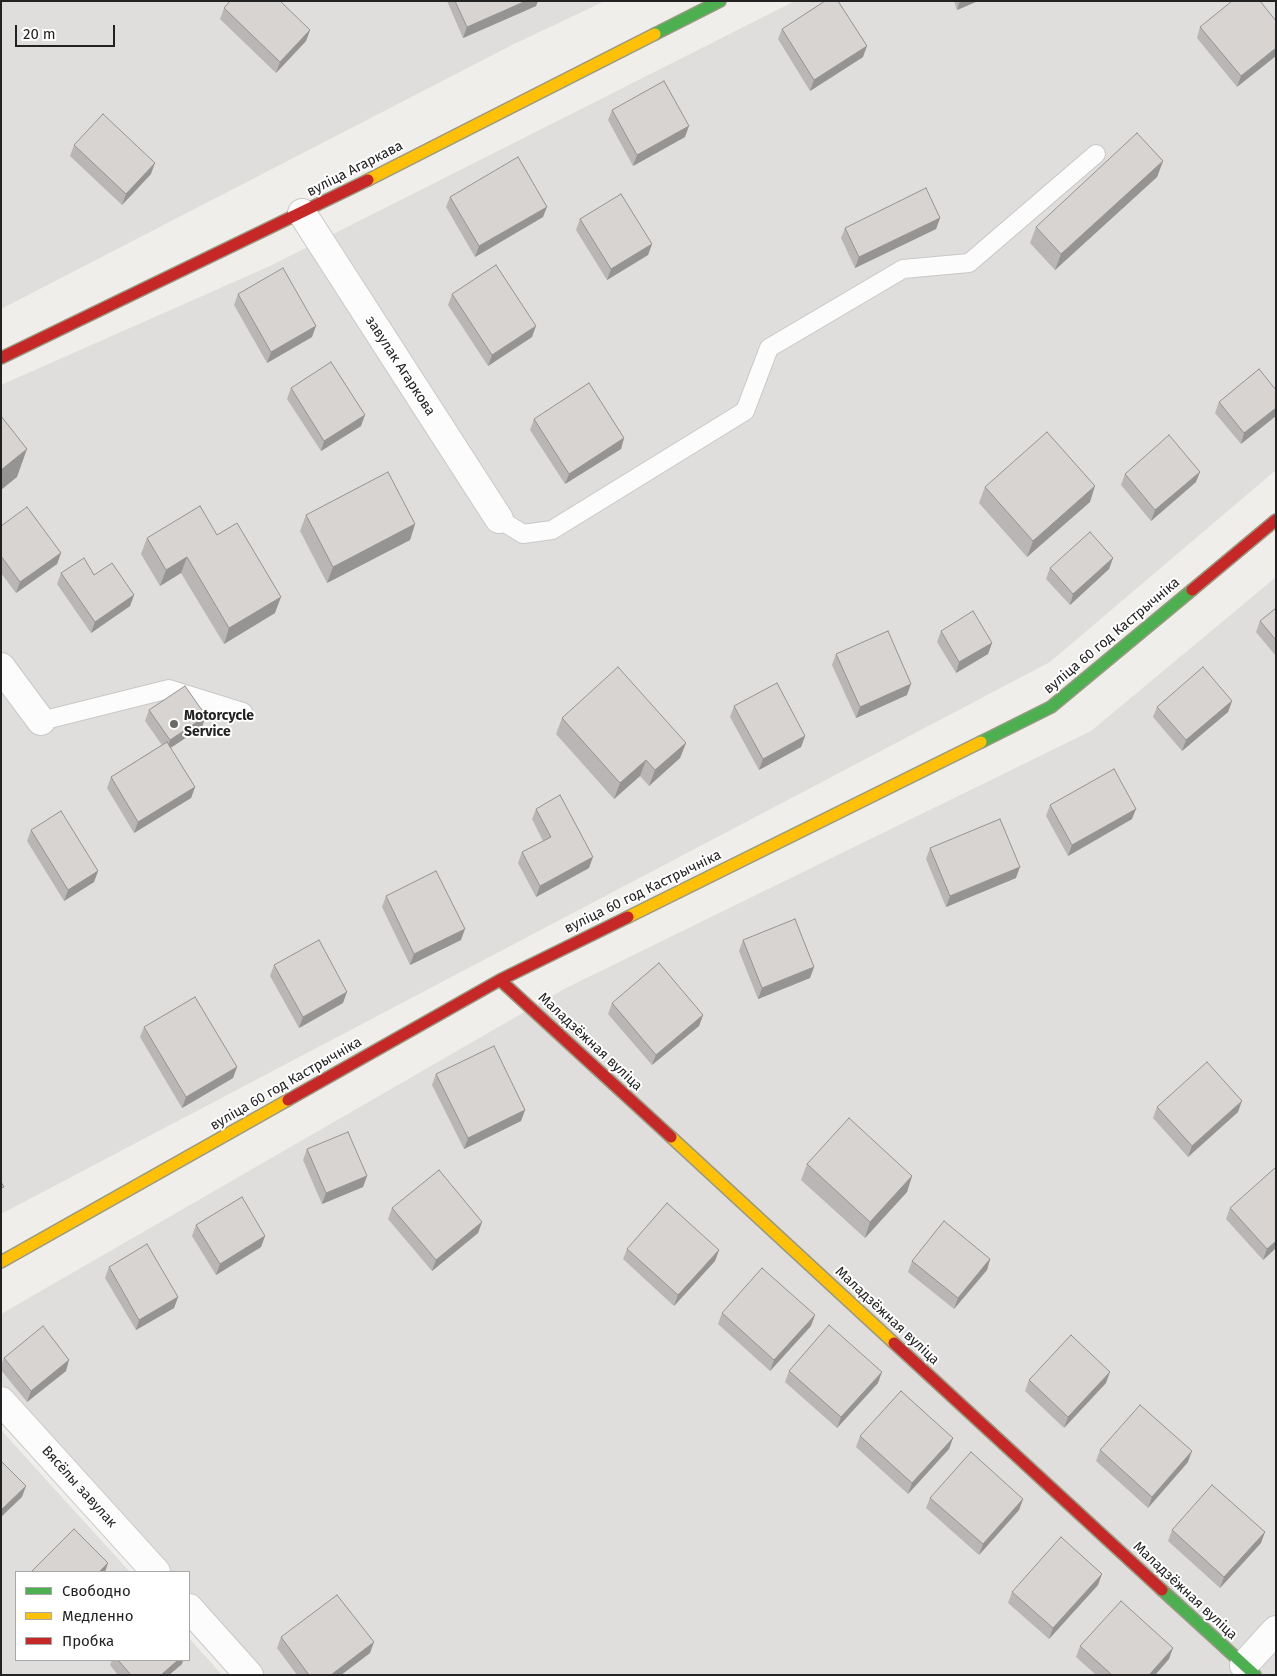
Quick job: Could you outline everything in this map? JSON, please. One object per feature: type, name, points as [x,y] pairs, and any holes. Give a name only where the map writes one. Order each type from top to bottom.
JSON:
[{"type":"street","name":"вуліца Агаркава","points":[[1,358],[302,213],[720,1]]},
{"type":"street","name":"завулак Агаркова","points":[[302,213],[499,519]]},
{"type":"street","name":"вуліца 60 год Кастрычніка","points":[[1,1262],[500,980],[1051,707],[1276,520]]},
{"type":"street","points":[[1,667],[41,721]]},
{"type":"street","name":"Маладзёжная вуліца","points":[[500,980],[1249,1670]]},
{"type":"street","name":"Вясёлы завулак","points":[[1,1401],[155,1571]]},
{"type":"street","points":[[190,1609],[249,1675]]},
{"type":"street","points":[[1249,1670],[1276,1630]]},
{"type":"lane","points":[[499,519],[522,534],[552,530],[745,411],[768,348],[903,269],[969,263],[1096,154]]},
{"type":"lane","points":[[41,721],[169,689],[243,712]]},
{"type":"shaded area","points":[[1,1],[605,1],[512,45],[1,309]]},
{"type":"shaded area","points":[[795,1],[1276,1],[1276,470],[1050,662],[1,1214],[1,385],[270,266]]},
{"type":"shaded area","points":[[1276,577],[1276,1675],[262,1675],[190,1594],[190,1571],[169,1571],[1,1383],[1,1314],[566,988],[1091,731]]},
{"type":"shaded area","points":[[1,1430],[129,1571],[15,1571],[15,1661],[190,1661],[190,1639],[222,1675],[1,1675]]},
{"type":"building","points":[[230,1],[280,1],[310,30],[280,62],[224,8]]},
{"type":"building","points":[[455,1],[526,1],[467,27]]},
{"type":"building","points":[[825,1],[838,1],[867,46],[814,80],[782,29]]},
{"type":"building","points":[[1232,1],[1260,1],[1276,21],[1276,48],[1241,76],[1200,27]]},
{"type":"building","points":[[664,81],[689,126],[637,155],[612,110]]},
{"type":"building","points":[[103,114],[155,163],[126,194],[74,145]]},
{"type":"building","points":[[1137,133],[1163,161],[1061,254],[1036,227]]},
{"type":"building","points":[[518,157],[547,207],[479,246],[450,197]]},
{"type":"building","points":[[926,188],[940,218],[859,257],[845,228]]},
{"type":"building","points":[[621,194],[652,244],[611,269],[580,219]]},
{"type":"building","points":[[496,265],[536,326],[492,355],[452,294]]},
{"type":"building","points":[[283,268],[316,326],[271,352],[238,294]]},
{"type":"building","points":[[331,362],[365,415],[324,441],[291,388]]},
{"type":"building","points":[[1259,369],[1276,390],[1276,408],[1244,433],[1219,402]]},
{"type":"building","points":[[589,383],[624,438],[569,474],[534,419]]},
{"type":"building","points":[[1,416],[27,449],[1,470]]},
{"type":"building","points":[[1047,432],[1095,486],[1033,541],[985,487]]},
{"type":"building","points":[[1169,435],[1200,472],[1155,510],[1125,474]]},
{"type":"building","points":[[388,472],[415,524],[333,567],[306,515]]},
{"type":"building","points":[[200,506],[217,535],[237,523],[281,597],[229,628],[187,557],[166,570],[147,538]]},
{"type":"building","points":[[27,507],[61,553],[20,582],[1,556],[1,526]]},
{"type":"building","points":[[1090,532],[1113,558],[1073,594],[1050,568]]},
{"type":"building","points":[[84,558],[94,575],[112,563],[134,595],[95,622],[61,573]]},
{"type":"building","points":[[1276,608],[1276,640],[1260,621]]},
{"type":"building","points":[[973,611],[992,643],[959,662],[941,631]]},
{"type":"building","points":[[888,631],[911,684],[860,707],[836,654]]},
{"type":"building","points":[[618,667],[686,743],[655,770],[646,760],[620,783],[562,718]]},
{"type":"building","points":[[1203,667],[1232,701],[1186,740],[1157,707]]},
{"type":"building","points":[[777,683],[805,736],[763,759],[734,706]]},
{"type":"building","name":"Motorcycle Service","points":[[185,686],[206,716],[170,740],[149,710]]},
{"type":"building","points":[[167,742],[195,787],[138,822],[111,777]]},
{"type":"building","points":[[1114,769],[1136,809],[1072,845],[1050,805]]},
{"type":"building","points":[[560,795],[593,857],[540,886],[522,852],[551,837],[536,809]]},
{"type":"building","points":[[61,811],[98,871],[68,890],[31,830]]},
{"type":"building","points":[[1000,819],[1020,867],[950,896],[930,848]]},
{"type":"building","points":[[436,871],[465,929],[414,954],[386,896]]},
{"type":"building","points":[[795,919],[814,967],[762,988],[743,940]]},
{"type":"building","points":[[319,940],[347,992],[303,1017],[274,965]]},
{"type":"building","points":[[659,963],[703,1015],[656,1055],[612,1003]]},
{"type":"building","points":[[195,997],[237,1067],[186,1097],[144,1027]]},
{"type":"building","points":[[494,1046],[525,1110],[468,1138],[436,1074]]},
{"type":"building","points":[[1207,1062],[1242,1101],[1192,1146],[1157,1107]]},
{"type":"building","points":[[849,1118],[912,1176],[870,1222],[807,1164]]},
{"type":"building","points":[[348,1132],[367,1176],[326,1193],[307,1149]]},
{"type":"building","points":[[1276,1167],[1276,1241],[1267,1249],[1230,1208]]},
{"type":"building","points":[[439,1170],[482,1222],[436,1260],[392,1208]]},
{"type":"building","points":[[242,1197],[265,1236],[220,1264],[196,1225]]},
{"type":"building","points":[[667,1203],[719,1250],[678,1295],[627,1249]]},
{"type":"building","points":[[944,1221],[990,1259],[958,1298],[912,1261]]},
{"type":"building","points":[[147,1244],[178,1297],[139,1320],[109,1267]]},
{"type":"building","points":[[762,1268],[815,1315],[774,1360],[722,1313]]},
{"type":"building","points":[[829,1325],[882,1372],[841,1417],[789,1371]]},
{"type":"building","points":[[43,1326],[69,1360],[31,1391],[4,1358]]},
{"type":"building","points":[[1071,1335],[1110,1372],[1068,1417],[1029,1380]]},
{"type":"building","points":[[901,1391],[953,1438],[912,1483],[860,1436]]},
{"type":"building","points":[[1140,1405],[1192,1451],[1152,1497],[1100,1450]]},
{"type":"building","points":[[971,1452],[1023,1499],[983,1544],[930,1498]]},
{"type":"building","points":[[1,1461],[26,1486],[1,1510]]},
{"type":"building","points":[[1212,1485],[1265,1532],[1224,1577],[1172,1530]]},
{"type":"building","points":[[74,1529],[108,1563],[100,1571],[32,1571]]},
{"type":"building","points":[[1061,1537],[1102,1574],[1053,1628],[1012,1592]]},
{"type":"building","points":[[337,1595],[374,1642],[331,1675],[309,1675],[281,1637]]},
{"type":"building","points":[[1121,1601],[1173,1648],[1149,1675],[1112,1675],[1080,1646]]},
{"type":"building","points":[[119,1661],[177,1661],[161,1675],[131,1675]]},
{"type":"traffic: fast","points":[[655,34],[720,1]]},
{"type":"traffic: fast","points":[[981,742],[1051,707],[1192,590]]},
{"type":"traffic: fast","points":[[1162,1590],[1255,1675]]},
{"type":"traffic: slow","points":[[368,180],[655,34]]},
{"type":"traffic: slow","points":[[628,917],[981,742]]},
{"type":"traffic: slow","points":[[1,1262],[288,1100]]},
{"type":"traffic: slow","points":[[671,1137],[894,1343]]},
{"type":"traffic: jam","points":[[1,358],[368,180]]},
{"type":"traffic: jam","points":[[1192,590],[1276,520]]},
{"type":"traffic: jam","points":[[288,1100],[500,980],[628,917]]},
{"type":"traffic: jam","points":[[500,980],[671,1137]]},
{"type":"traffic: jam","points":[[894,1343],[1162,1590]]},
{"type":"place","name":"Motorcycle Service","points":[[174,724]]}]
